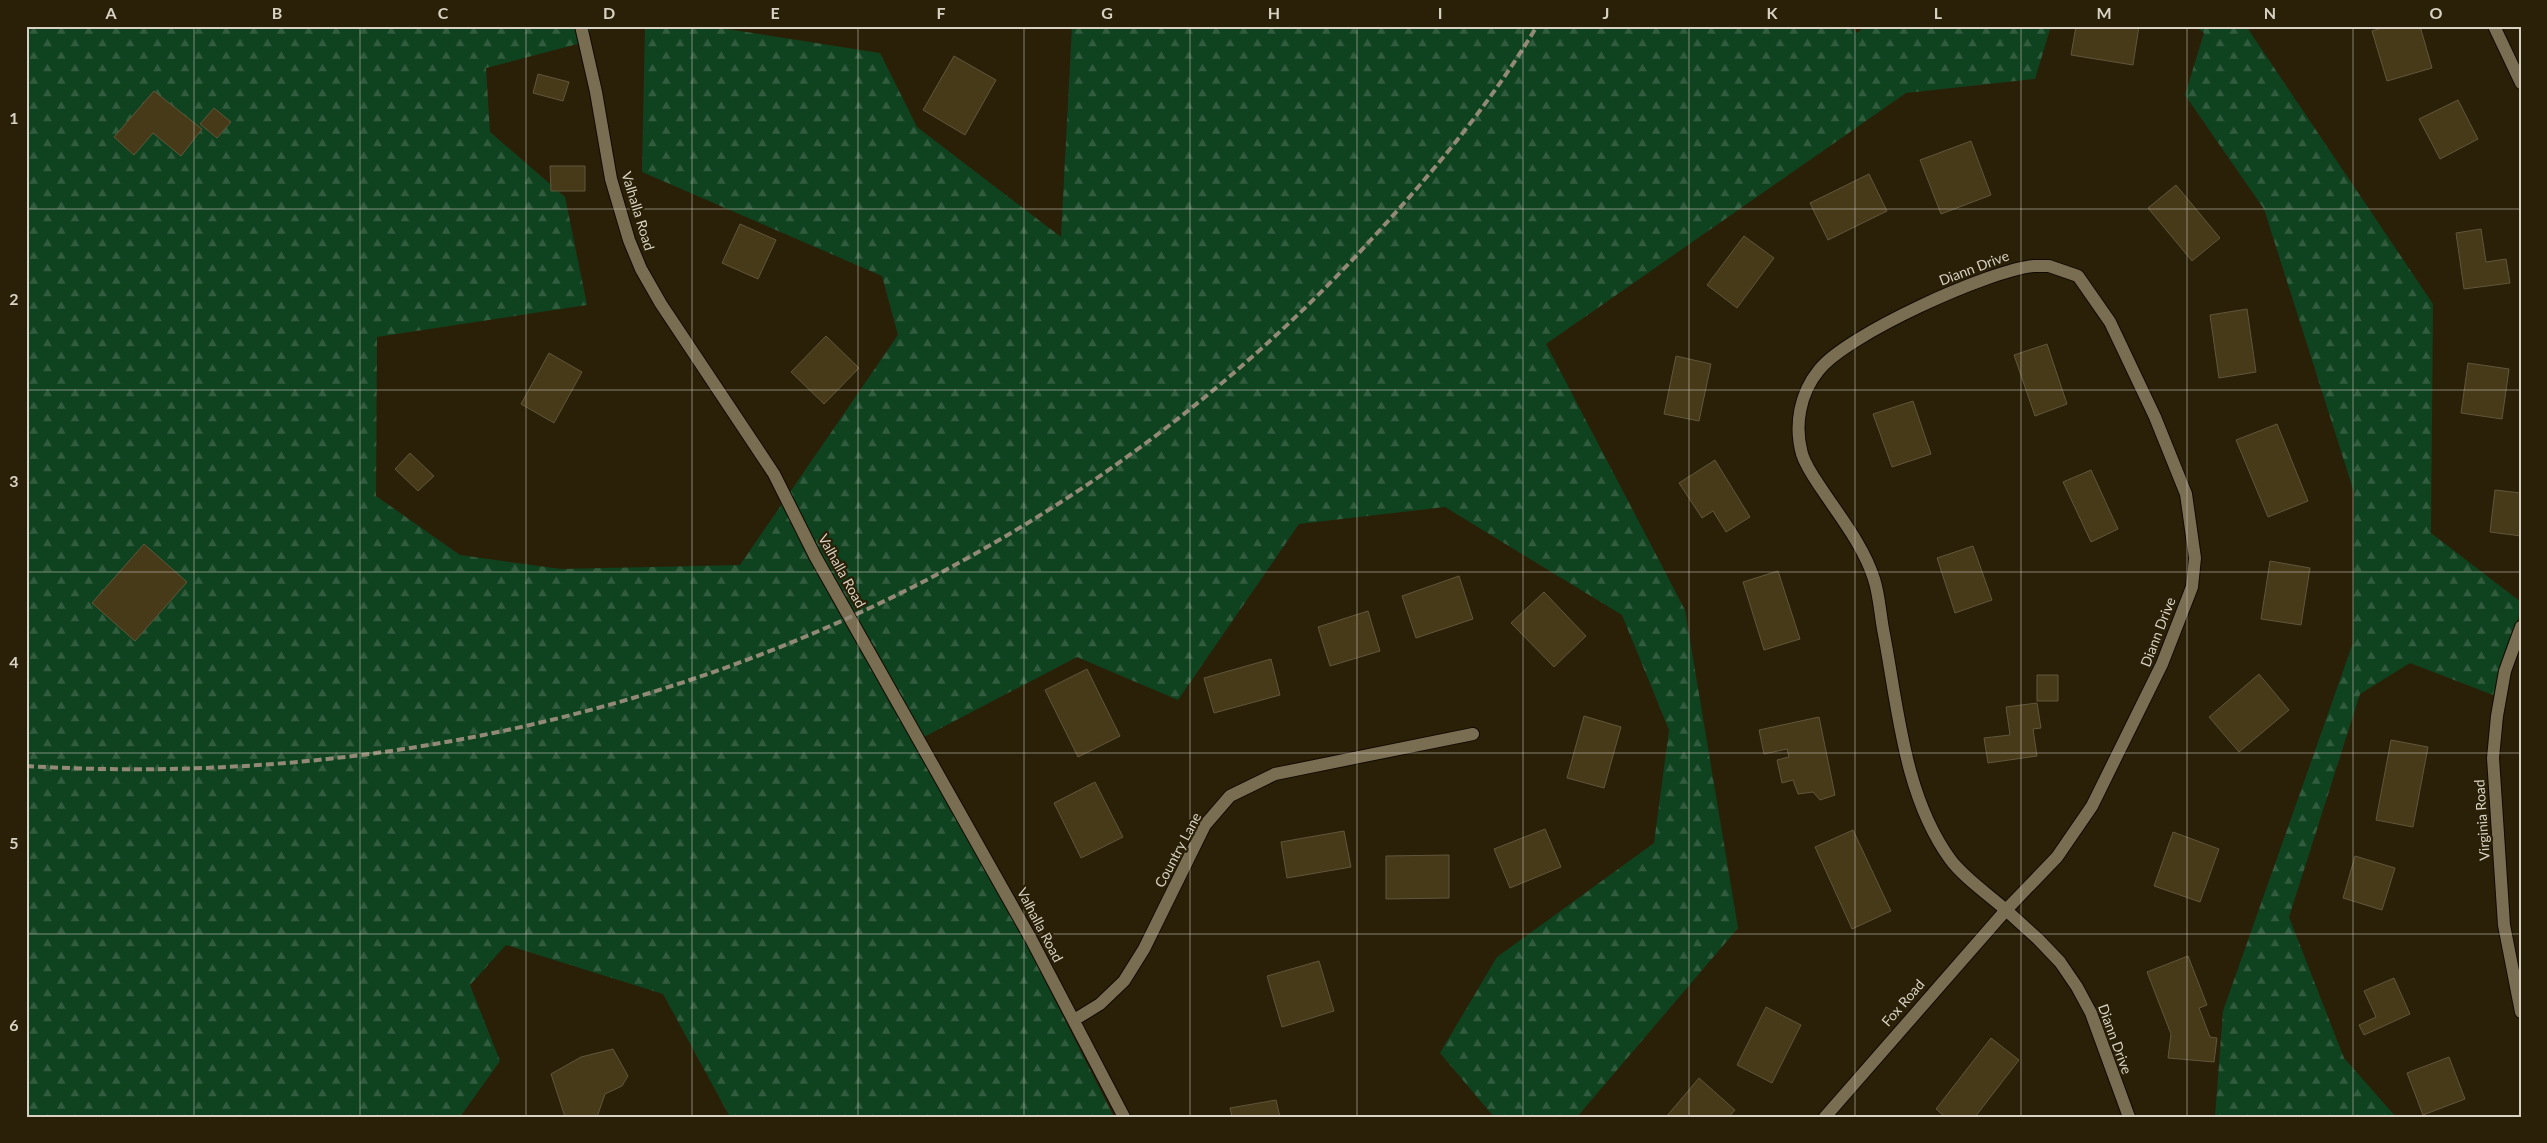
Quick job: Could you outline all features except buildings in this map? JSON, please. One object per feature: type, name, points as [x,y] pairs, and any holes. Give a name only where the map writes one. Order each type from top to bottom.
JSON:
[{"type":"street","name":"Valhalla Road","points":[[581,26],[596,92],[611,179],[629,240],[641,269],[661,304],[774,474],[815,556],[958,805],[1124,1117]]},
{"type":"street","points":[[2494,26],[2521,83]]},
{"type":"street","name":"Diann Drive","points":[[2006,910],[2057,857],[2092,806],[2162,664],[2192,587],[2195,558],[2186,494],[2155,417],[2110,322],[2078,276],[2049,266],[2019,267],[1955,290],[1873,331],[1837,353],[1819,369],[1810,381],[1804,395],[1798,425],[1802,455],[1808,468],[1856,542],[1874,578],[1914,788],[1932,829],[1951,860],[2006,910],[2039,940],[2060,962],[2077,987],[2091,1014],[2129,1117]]},
{"type":"street","name":"Virginia Road","points":[[2521,627],[2505,671],[2496,716],[2493,758],[2504,925],[2521,1012]]},
{"type":"street","name":"Country Lane","points":[[1074,1020],[1100,1004],[1124,980],[1144,949],[1205,825],[1230,796],[1275,774],[1473,734]]},
{"type":"street","name":"Fox Road","points":[[1825,1117],[2006,910]]},
{"type":"green space","points":[[26,26],[592,26],[585,42],[486,68],[490,132],[565,197],[587,305],[377,337],[376,496],[460,555],[561,569],[740,565],[898,335],[882,276],[642,172],[645,26],[708,26],[880,53],[917,127],[1061,237],[1072,26],[1851,26],[1857,33],[1866,26],[2051,26],[2035,79],[1906,93],[1546,344],[1685,610],[1738,928],[1577,1117],[1494,1117],[1440,1053],[1497,957],[1654,843],[1669,730],[1622,615],[1445,507],[1299,524],[1178,700],[1077,657],[922,738],[1114,1117],[730,1117],[663,994],[506,945],[470,985],[500,1061],[460,1117],[26,1117]]},
{"type":"green space","points":[[2195,26],[2246,26],[2433,304],[2431,533],[2521,602],[2521,609],[2493,695],[2410,663],[2360,694],[2289,917],[2344,1058],[2396,1117],[2215,1117],[2223,1011],[2353,643],[2354,492],[2264,209],[2185,95],[2204,33]]},
{"type":"railway","points":[[26,766],[212,768],[395,750],[575,714],[749,659],[915,586],[1073,494],[1221,384],[1356,256],[1405,202],[1475,117],[1518,57],[1537,26]]}]
